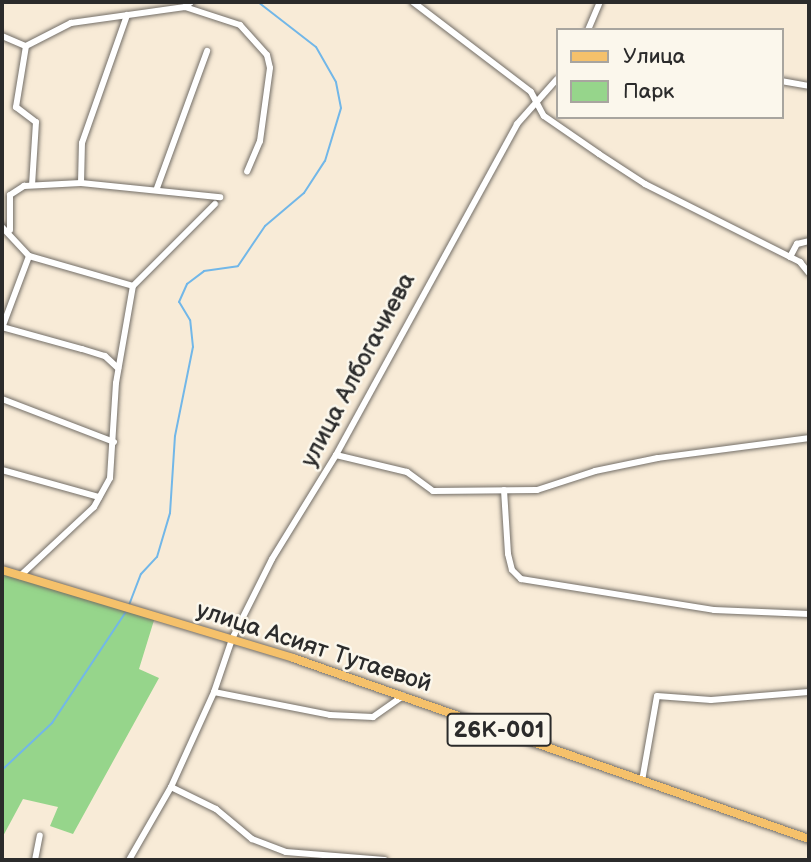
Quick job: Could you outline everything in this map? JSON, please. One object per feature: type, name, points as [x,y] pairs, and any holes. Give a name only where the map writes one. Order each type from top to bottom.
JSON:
[{"type":"main road","name":"улица Асият Тутаевой","points":[[2,570],[232,639],[403,695],[809,839]]},
{"type":"street","points":[[185,7],[191,2]]},
{"type":"street","points":[[412,2],[538,102],[544,116],[645,184],[790,257],[809,273]]},
{"type":"street","points":[[588,28],[600,2]]},
{"type":"street","points":[[2,36],[26,46],[71,23],[185,7],[240,25],[267,55],[270,68],[260,141],[247,171]]},
{"type":"street","points":[[81,183],[82,143],[127,15]]},
{"type":"street","points":[[26,46],[16,107],[36,122],[32,185]]},
{"type":"street","points":[[157,188],[207,51]]},
{"type":"street","name":"улица Албогачиева","points":[[129,860],[171,787],[214,692],[232,639],[272,559],[336,455],[462,216],[517,124],[556,80]]},
{"type":"street","points":[[783,80],[809,86]]},
{"type":"street","points":[[10,230],[10,194],[32,185],[81,183],[157,188],[220,197]]},
{"type":"street","points":[[20,576],[73,528],[99,497],[110,478],[118,368],[133,286],[215,204]]},
{"type":"street","points":[[2,227],[10,230],[29,256],[133,286]]},
{"type":"street","points":[[790,257],[797,244],[809,241]]},
{"type":"street","points":[[29,256],[2,328],[94,352],[118,368]]},
{"type":"street","points":[[2,399],[114,442]]},
{"type":"street","points":[[336,455],[407,472],[433,491],[537,490],[595,471],[658,458],[809,438]]},
{"type":"street","points":[[2,470],[99,497]]},
{"type":"street","points":[[505,490],[508,554],[512,570],[522,579],[713,610],[809,614]]},
{"type":"street","points":[[214,692],[330,715],[373,716],[403,695]]},
{"type":"street","points":[[642,781],[657,696],[710,700],[809,692]]},
{"type":"street","points":[[171,787],[216,809],[251,839],[313,859],[360,855],[385,860]]},
{"type":"street","points":[[35,860],[40,835]]},
{"type":"green space","points":[[2,570],[155,617],[139,669],[159,678],[73,834],[50,826],[58,807],[23,799],[2,838]]},
{"type":"waterway","points":[[129,605],[141,574],[157,557],[170,513],[175,436],[193,347],[190,320],[179,302],[187,284],[204,271],[238,266],[265,226],[304,193],[325,161],[341,108],[336,82],[316,47],[258,2]]},
{"type":"waterway","points":[[2,770],[52,723],[127,610]]}]
